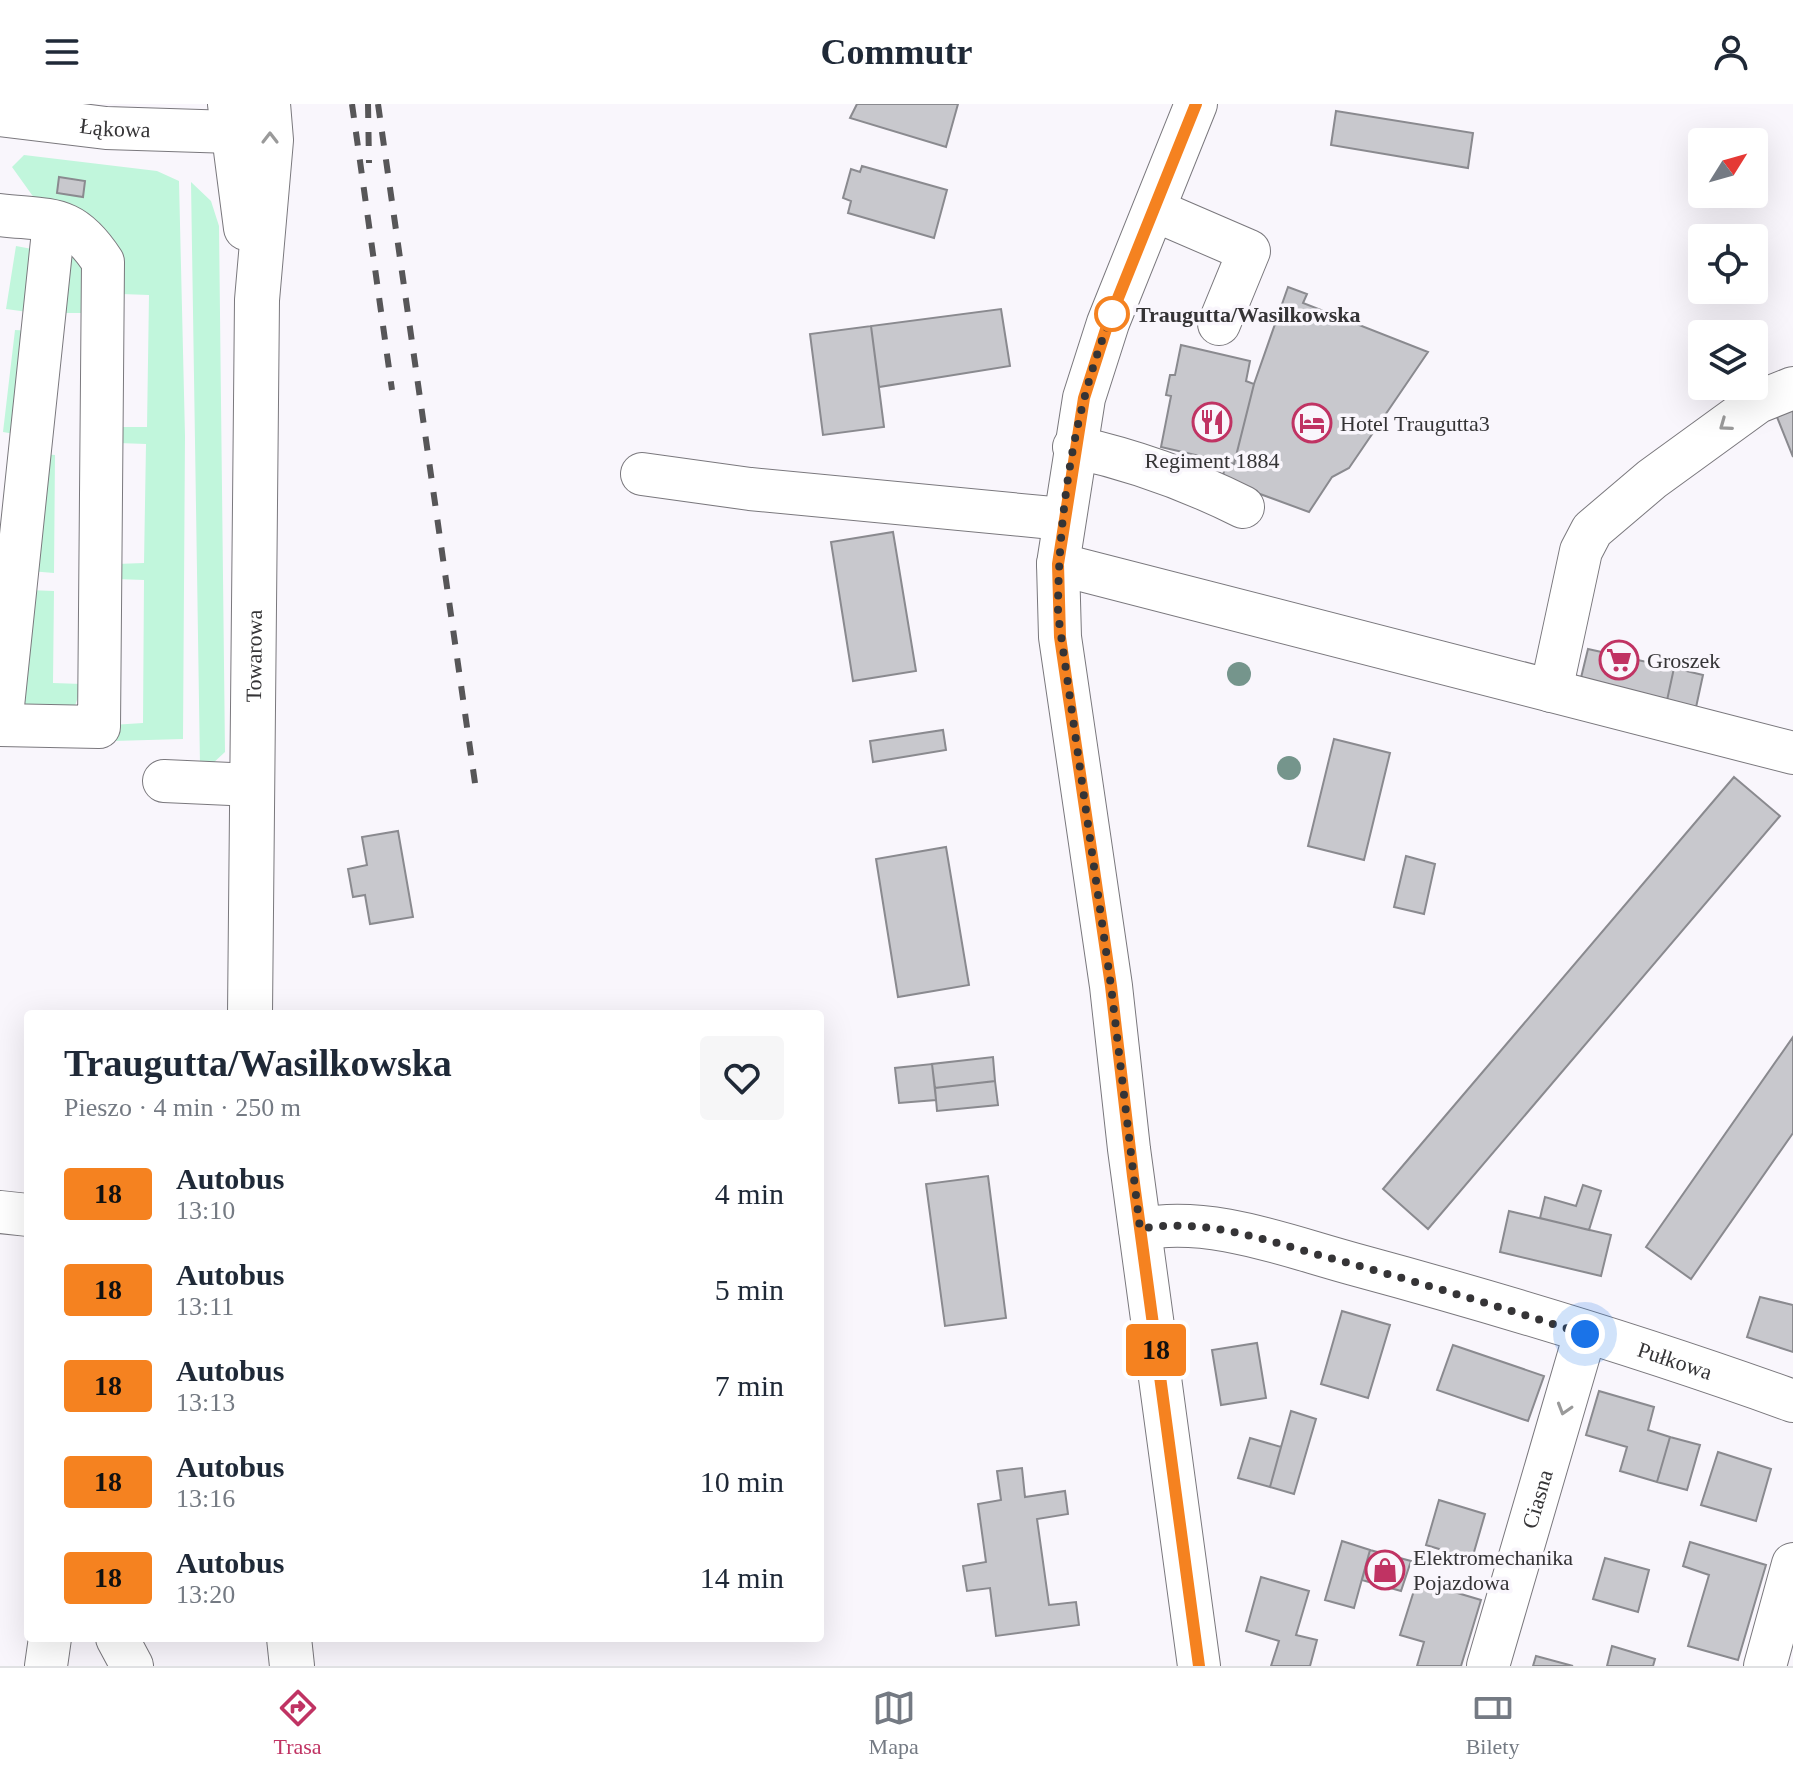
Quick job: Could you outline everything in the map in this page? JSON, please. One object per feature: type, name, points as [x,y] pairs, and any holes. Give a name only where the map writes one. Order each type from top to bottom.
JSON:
[{"type":"main road","name":"Towarowa","points":[[250,1010],[257,300],[271,140],[268,104]]},
{"type":"main road","name":"Towarowa","points":[[231,118],[257,300]]},
{"type":"main road","points":[[289,1642],[292,1666]]},
{"type":"street","points":[[1196,104],[1108,323],[1084,398],[1058,564],[1060,637],[1111,986],[1140,1229],[1199,1666]]},
{"type":"street","name":"Łąkowa","points":[[0,115],[106,128],[231,118]]},
{"type":"street","points":[[1154,210],[1249,251],[1219,324]]},
{"type":"street","points":[[0,215],[71,224],[89,240],[103,262],[99,727],[1,725],[54,222]]},
{"type":"street","points":[[1551,691],[1581,551],[1599,523],[1652,479],[1758,402],[1793,388]]},
{"type":"street","points":[[1074,447],[1195,483],[1243,507]]},
{"type":"street","points":[[642,474],[750,489],[1063,519]]},
{"type":"street","points":[[1058,564],[1793,753]]},
{"type":"street","points":[[164,781],[253,785]]},
{"type":"street","points":[[0,1212],[24,1215]]},
{"type":"street","name":"Pułkowa","points":[[1140,1229],[1166,1224],[1211,1226],[1423,1283],[1706,1370],[1793,1401]]},
{"type":"street","name":"Ciasna","points":[[1488,1666],[1585,1334]]},
{"type":"street","points":[[1765,1666],[1793,1564]]},
{"type":"street","points":[[46,1666],[49,1642]]},
{"type":"street","points":[[119,1642],[132,1666]]},
{"type":"green space","points":[[24,155],[157,171],[179,181],[185,436],[183,739],[113,741],[112,725],[143,723],[144,580],[116,579],[116,564],[144,563],[146,444],[118,443],[119,427],[147,427],[149,295],[121,294],[37,202],[12,167]]},
{"type":"green space","points":[[191,182],[211,201],[219,226],[225,752],[211,765],[200,766]]},
{"type":"green space","points":[[68,241],[82,256],[88,313],[59,313]]},
{"type":"green space","points":[[16,246],[32,249],[35,313],[6,309]]},
{"type":"green space","points":[[15,330],[32,331],[20,435],[3,432]]},
{"type":"green space","points":[[43,454],[55,455],[54,573],[30,571]]},
{"type":"green space","points":[[28,590],[54,591],[53,683],[82,684],[75,706],[21,705]]},
{"type":"building","points":[[857,104],[958,104],[946,147],[850,118]]},
{"type":"building","points":[[1336,111],[1473,133],[1468,168],[1331,145]]},
{"type":"building","points":[[862,166],[947,190],[934,238],[848,213],[851,201],[843,198],[851,169],[860,172]]},
{"type":"building","points":[[59,177],[85,181],[83,197],[57,193]]},
{"type":"building","name":"Hotel Traugutta3","points":[[1288,287],[1307,294],[1303,303],[1428,352],[1349,468],[1332,477],[1309,512],[1222,480],[1226,462],[1234,464],[1254,384]]},
{"type":"building","points":[[1001,309],[1010,366],[879,387],[871,326]]},
{"type":"building","points":[[871,326],[884,427],[823,435],[810,334]]},
{"type":"building","points":[[1181,345],[1250,361],[1246,381],[1254,384],[1234,464],[1161,447],[1171,396],[1166,395],[1170,375],[1175,375]]},
{"type":"building","points":[[1793,398],[1793,457],[1773,407]]},
{"type":"building","points":[[893,532],[916,671],[853,681],[831,542]]},
{"type":"building","points":[[1588,649],[1674,668],[1666,705],[1579,686]]},
{"type":"building","points":[[1674,668],[1703,675],[1695,712],[1666,705]]},
{"type":"building","points":[[943,730],[946,750],[873,762],[870,741]]},
{"type":"building","points":[[1334,739],[1390,753],[1364,860],[1308,846]]},
{"type":"building","points":[[1734,777],[1780,816],[1428,1229],[1383,1189]]},
{"type":"building","points":[[398,831],[413,917],[370,924],[365,895],[353,897],[348,869],[367,865],[362,837]]},
{"type":"building","points":[[946,847],[969,985],[898,997],[876,859]]},
{"type":"building","points":[[1406,856],[1435,864],[1424,914],[1394,907]]},
{"type":"building","points":[[1793,1037],[1793,1133],[1691,1279],[1646,1247]]},
{"type":"building","points":[[993,1057],[995,1081],[935,1088],[932,1064]]},
{"type":"building","points":[[932,1064],[936,1100],[899,1103],[895,1068]]},
{"type":"building","points":[[995,1081],[998,1105],[937,1111],[935,1088]]},
{"type":"building","points":[[988,1176],[1006,1318],[945,1326],[926,1184]]},
{"type":"building","points":[[1583,1185],[1601,1191],[1589,1230],[1540,1218],[1545,1197],[1576,1206]]},
{"type":"building","points":[[1509,1211],[1611,1235],[1601,1276],[1500,1252]]},
{"type":"building","points":[[1760,1297],[1793,1305],[1793,1352],[1747,1337]]},
{"type":"building","points":[[1342,1311],[1390,1325],[1368,1398],[1321,1384]]},
{"type":"building","points":[[1257,1343],[1266,1398],[1221,1405],[1212,1350]]},
{"type":"building","points":[[1453,1345],[1544,1376],[1528,1421],[1437,1390]]},
{"type":"building","points":[[1599,1391],[1654,1407],[1648,1430],[1670,1437],[1657,1482],[1620,1471],[1627,1447],[1586,1435]]},
{"type":"building","points":[[1291,1411],[1316,1419],[1294,1494],[1270,1487]]},
{"type":"building","points":[[1670,1437],[1700,1445],[1687,1490],[1657,1482]]},
{"type":"building","points":[[1250,1438],[1281,1447],[1270,1487],[1238,1478]]},
{"type":"building","points":[[1718,1452],[1771,1469],[1756,1521],[1701,1505]]},
{"type":"building","points":[[1022,1468],[1025,1497],[1065,1491],[1068,1514],[1037,1519],[1049,1605],[1076,1602],[1079,1625],[996,1636],[990,1588],[967,1591],[963,1566],[986,1562],[978,1504],[1001,1500],[997,1471]]},
{"type":"building","points":[[1439,1500],[1485,1514],[1472,1559],[1426,1545]]},
{"type":"building","points":[[1342,1541],[1370,1550],[1354,1608],[1325,1600]]},
{"type":"building","points":[[1690,1542],[1766,1565],[1738,1660],[1688,1646],[1709,1575],[1683,1566]]},
{"type":"building","points":[[1370,1550],[1411,1561],[1401,1591],[1362,1580]]},
{"type":"building","points":[[1605,1558],[1649,1570],[1638,1612],[1593,1599]]},
{"type":"building","points":[[1261,1577],[1309,1591],[1296,1635],[1317,1640],[1310,1666],[1271,1666],[1279,1641],[1246,1631]]},
{"type":"building","points":[[1417,1581],[1481,1600],[1461,1666],[1417,1666],[1424,1642],[1400,1635]]},
{"type":"building","points":[[1612,1646],[1655,1659],[1653,1666],[1607,1666]]},
{"type":"building","points":[[1536,1656],[1573,1666],[1533,1666]]},
{"type":"railway","points":[[352,104],[392,390]]},
{"type":"railway","points":[[368,104],[369,163]]},
{"type":"railway","points":[[378,104],[476,790]]},
{"type":"bus line","name":"18","points":[[1196,104],[1108,323],[1084,398],[1063,519],[1058,564],[1058,614],[1111,986],[1133,1176],[1199,1666]]},
{"type":"place","name":"Traugutta/Wasilkowska","points":[[1112,314]]},
{"type":"place","name":"Regiment 1884","points":[[1212,422]]},
{"type":"place","name":"Hotel Traugutta3","points":[[1312,423]]},
{"type":"place","name":"Groszek","points":[[1619,660]]},
{"type":"place","name":"Elektromechanika Pojazdowa","points":[[1385,1570]]},
{"type":"route","points":[[1112,314],[1084,398],[1074,447],[1058,564],[1058,614],[1111,986],[1140,1229],[1166,1224],[1211,1226],[1423,1283],[1585,1334]]}]
